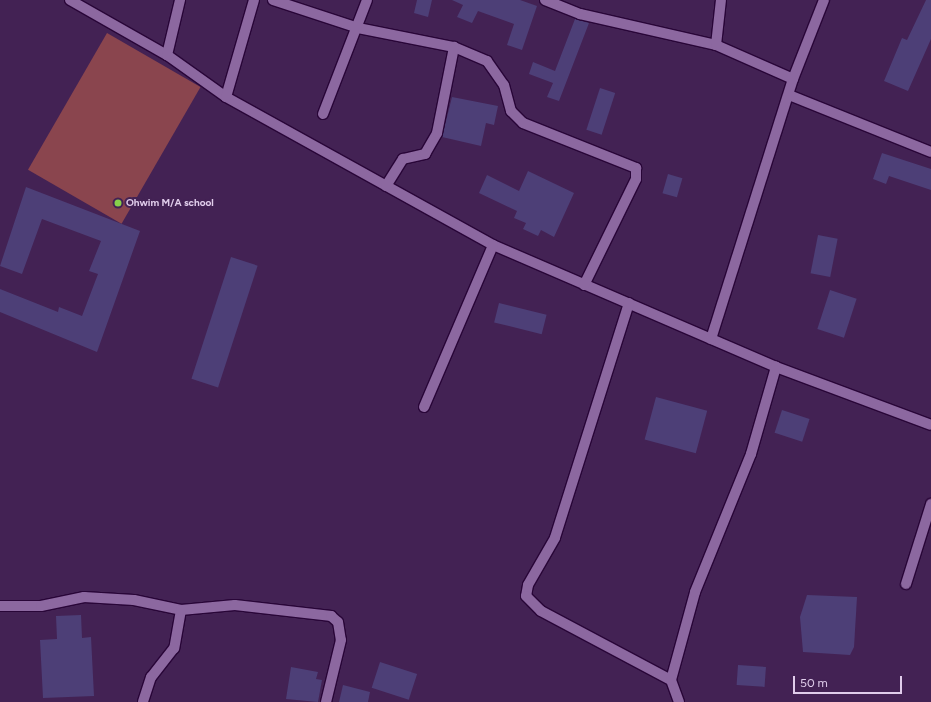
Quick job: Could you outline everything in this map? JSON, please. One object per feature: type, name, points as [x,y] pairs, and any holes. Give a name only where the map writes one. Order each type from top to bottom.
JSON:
[{"type":"street","points":[[70,0],[167,55],[226,97],[493,245],[776,367],[931,425]]},
{"type":"street","points":[[167,55],[180,0]]},
{"type":"street","points":[[226,97],[254,0]]},
{"type":"street","points":[[273,0],[358,28],[454,47],[487,60],[504,85],[511,111],[522,122],[636,168],[636,179],[584,285]]},
{"type":"street","points":[[323,114],[358,28],[366,0]]},
{"type":"street","points":[[545,0],[580,14],[716,45],[793,79]]},
{"type":"street","points":[[716,45],[721,0]]},
{"type":"street","points":[[711,339],[793,79],[824,0]]},
{"type":"street","points":[[386,186],[403,159],[425,154],[437,133],[454,47]]},
{"type":"street","points":[[789,95],[931,152]]},
{"type":"street","points":[[424,407],[493,245]]},
{"type":"street","points":[[629,303],[555,538],[528,585],[526,596],[541,611],[671,680]]},
{"type":"street","points":[[679,702],[671,680],[695,592],[751,454],[776,367]]},
{"type":"street","points":[[906,584],[931,504]]},
{"type":"street","points":[[0,606],[40,606],[84,597],[134,600],[181,610],[236,606],[330,616],[338,622],[341,640],[326,702]]},
{"type":"street","points":[[143,702],[151,677],[174,648],[181,610]]},
{"type":"shaded area","points":[[107,33],[201,87],[122,224],[28,170]]},
{"type":"building","points":[[417,0],[432,0],[428,17],[414,13]]},
{"type":"building","points":[[452,0],[520,0],[537,6],[522,50],[507,45],[514,24],[478,11],[472,23],[457,17],[463,5]]},
{"type":"building","points":[[926,0],[931,0],[931,39],[908,91],[884,81],[902,38],[907,40]]},
{"type":"building","points":[[575,19],[589,23],[559,101],[547,97],[553,83],[529,74],[533,62],[555,71]]},
{"type":"building","points":[[600,88],[615,93],[602,135],[586,130]]},
{"type":"building","points":[[452,97],[498,106],[494,125],[486,123],[481,146],[442,137]]},
{"type":"building","points":[[882,153],[931,169],[931,190],[889,176],[886,184],[873,179]]},
{"type":"building","points":[[528,171],[574,193],[554,237],[541,230],[538,236],[523,229],[526,223],[514,218],[517,211],[479,193],[487,175],[519,191]]},
{"type":"building","points":[[668,174],[682,178],[677,197],[662,193]]},
{"type":"building","points":[[26,187],[140,231],[97,352],[0,312],[0,289],[58,312],[59,307],[82,316],[98,274],[89,271],[101,241],[42,219],[22,274],[0,266]]},
{"type":"building","points":[[818,235],[838,239],[830,277],[811,273]]},
{"type":"building","points":[[231,257],[258,266],[218,387],[191,379]]},
{"type":"building","points":[[830,290],[857,299],[844,338],[817,329]]},
{"type":"building","points":[[499,303],[547,315],[542,334],[494,322]]},
{"type":"building","points":[[656,397],[707,411],[696,453],[645,440]]},
{"type":"building","points":[[782,410],[810,419],[802,442],[775,433]]},
{"type":"building","points":[[807,595],[857,597],[854,647],[850,655],[803,652],[800,617]]},
{"type":"building","points":[[81,615],[82,638],[91,637],[94,696],[43,698],[40,640],[57,639],[56,616]]},
{"type":"building","points":[[380,662],[417,674],[409,700],[372,688]]},
{"type":"building","points":[[738,665],[766,667],[765,687],[737,685]]},
{"type":"building","points":[[291,667],[318,672],[316,679],[322,680],[318,702],[286,699]]},
{"type":"building","points":[[343,685],[370,692],[368,702],[339,702]]},
{"type":"place","name":"Ohwim M/A school","points":[[118,203]]}]
